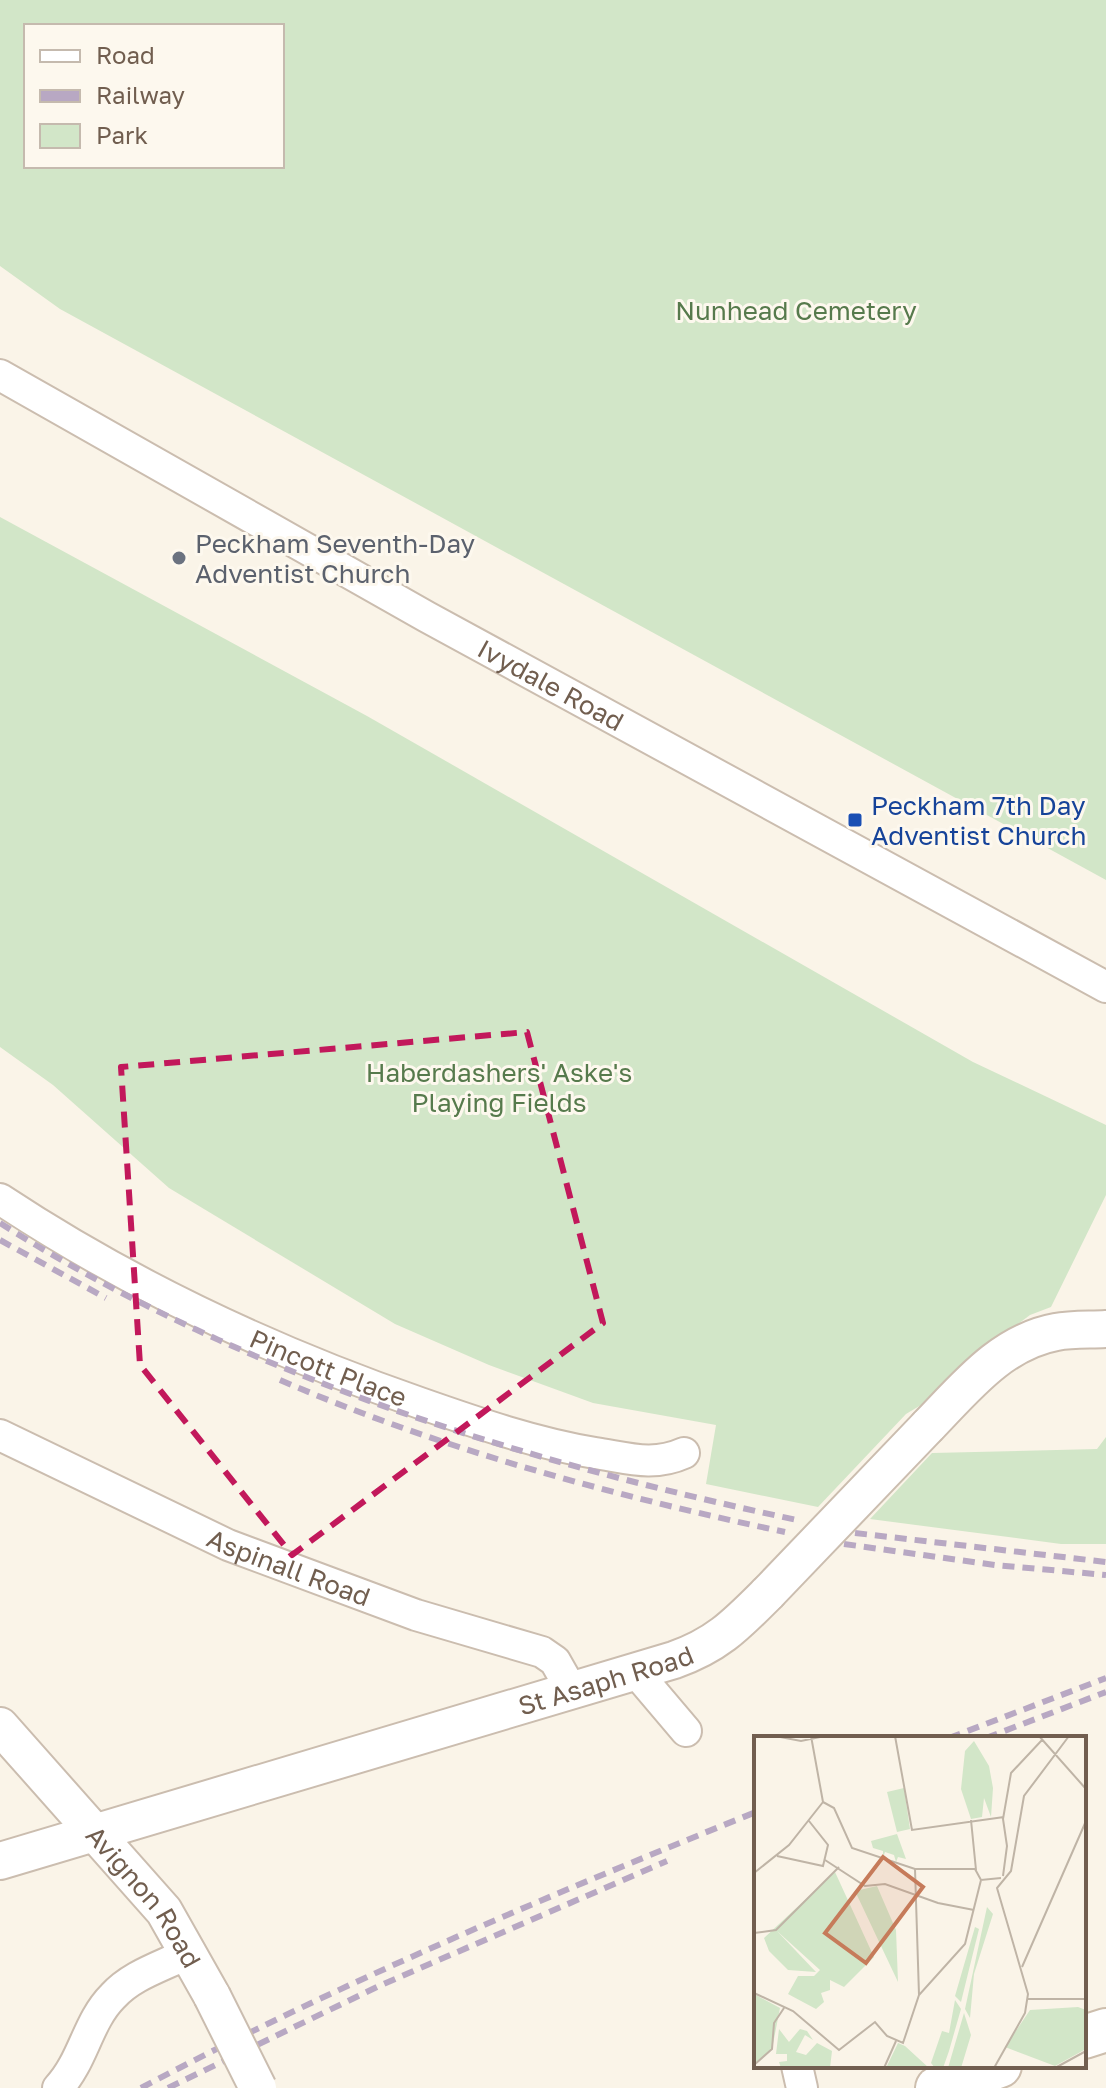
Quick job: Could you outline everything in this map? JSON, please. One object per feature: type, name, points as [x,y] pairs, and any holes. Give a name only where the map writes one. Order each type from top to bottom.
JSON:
[{"type":"main road","points":[[1086,2036],[1106,2030]]},
{"type":"main road","points":[[937,2088],[994,2068]]},
{"type":"street","name":"Ivydale Road","points":[[0,375],[427,617],[1106,987]]},
{"type":"street","name":"Pincott Place","points":[[0,1199],[153,1290],[366,1385],[484,1426],[566,1448],[658,1462],[684,1453]]},
{"type":"street","name":"St Asaph Road","points":[[0,1861],[636,1672],[707,1648],[768,1593],[928,1426],[1005,1352],[1035,1337],[1058,1331],[1106,1329]]},
{"type":"street","name":"Aspinall Road","points":[[0,1435],[228,1545],[416,1615],[542,1652],[555,1661],[572,1691]]},
{"type":"street","points":[[636,1672],[686,1731]]},
{"type":"street","name":"Avignon Road","points":[[0,1726],[164,1911],[190,1952],[258,2088]]},
{"type":"street","points":[[58,2088],[75,2070],[96,2019],[112,1996],[134,1978],[190,1952]]},
{"type":"street","points":[[797,2068],[802,2088]]},
{"type":"highlighted area","points":[[527,1032],[603,1323],[292,1555],[140,1365],[121,1067]]},
{"type":"green space","name":"Nunhead Cemetery","points":[[0,0],[1106,0],[1106,880],[60,309],[0,266]]},
{"type":"green space","name":"Haberdashers' Aske's Playing Fields","points":[[0,517],[367,716],[973,1062],[1106,1125],[1106,1195],[1051,1307],[1030,1315],[964,1365],[941,1393],[906,1414],[818,1507],[706,1484],[716,1425],[593,1403],[489,1365],[395,1324],[169,1188],[53,1085],[0,1047]]},
{"type":"green space","points":[[1106,1437],[1106,1544],[1061,1544],[870,1519],[932,1453],[1097,1449]]},
{"type":"railway","points":[[0,1223],[92,1277],[188,1326],[285,1369],[385,1407],[590,1470],[797,1520]]},
{"type":"railway","points":[[0,1240],[106,1298]]},
{"type":"railway","points":[[280,1380],[402,1428],[528,1468],[656,1503],[785,1532]]},
{"type":"railway","points":[[855,1533],[1106,1562]]},
{"type":"railway","points":[[844,1544],[995,1565],[1106,1575]]},
{"type":"railway","points":[[954,1736],[1106,1678]]},
{"type":"railway","points":[[991,1736],[1106,1692]]},
{"type":"railway","points":[[141,2088],[291,2012],[445,1942],[754,1813]]},
{"type":"railway","points":[[168,2088],[379,1986],[667,1861]]},
{"type":"place","name":"Peckham Seventh-Day Adventist Church","points":[[179,558]]},
{"type":"place","name":"Peckham 7th Day Adventist Church","points":[[855,820]]}]
